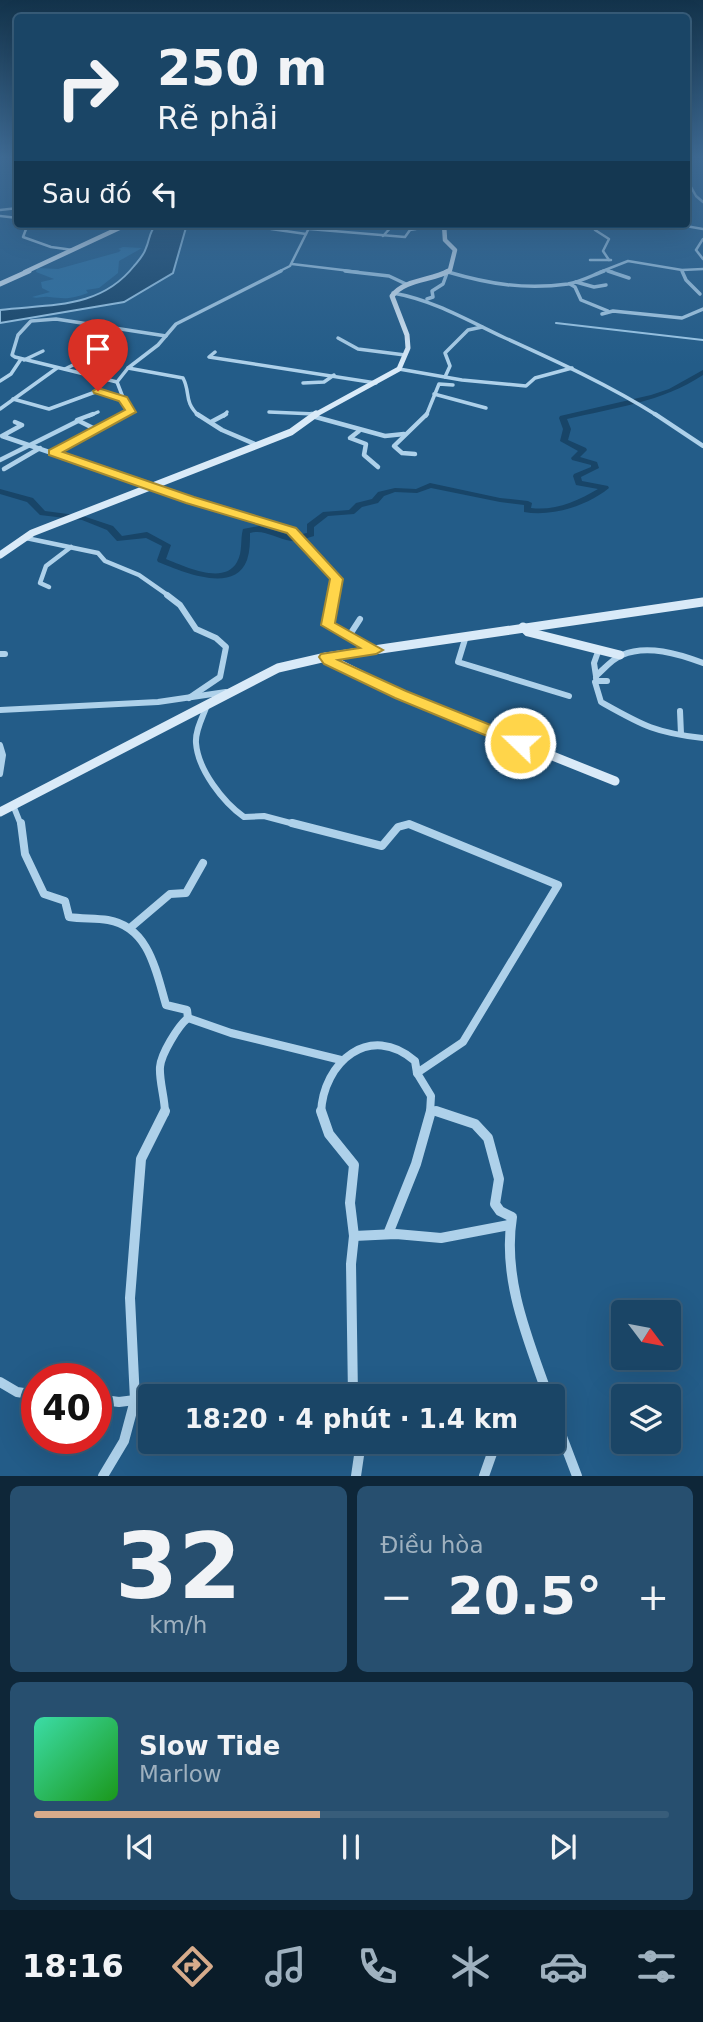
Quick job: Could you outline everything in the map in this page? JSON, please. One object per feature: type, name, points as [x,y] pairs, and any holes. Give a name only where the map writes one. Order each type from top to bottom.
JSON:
[{"type":"street","points":[[26,228],[23,237],[51,247],[73,250]]},
{"type":"street","points":[[0,284],[120,228]]},
{"type":"street","points":[[117,382],[128,368],[166,337],[176,324],[264,281],[292,264],[309,228]]},
{"type":"street","points":[[325,228],[406,237]]},
{"type":"street","points":[[383,236],[390,228]]},
{"type":"street","points":[[426,300],[433,297],[432,292],[443,284],[452,268],[455,250],[445,240],[444,228]]},
{"type":"street","points":[[594,228],[609,239],[603,251],[609,260]]},
{"type":"street","points":[[271,229],[276,232],[306,234]]},
{"type":"street","points":[[406,237],[410,230],[416,229]]},
{"type":"street","points":[[406,237],[410,243]]},
{"type":"street","points":[[703,239],[697,247],[703,259]]},
{"type":"street","points":[[590,260],[682,270],[703,269]]},
{"type":"street","points":[[0,555],[26,538],[60,523],[291,432],[314,415],[399,369],[405,355],[407,334],[393,293],[406,284],[448,272],[493,285],[569,284],[623,262]]},
{"type":"street","points":[[292,264],[388,276],[406,284]]},
{"type":"street","points":[[606,270],[629,278]]},
{"type":"street","points":[[682,270],[686,280],[699,294]]},
{"type":"street","points":[[541,281],[552,292]]},
{"type":"street","points":[[576,282],[594,287],[606,285]]},
{"type":"street","points":[[569,284],[575,287],[582,300],[608,311],[676,318],[691,316],[703,309]]},
{"type":"street","points":[[393,293],[426,300],[572,368],[642,404],[703,446]]},
{"type":"street","points":[[602,314],[608,311]]},
{"type":"street","points":[[117,382],[12,355],[18,335],[31,321],[53,319],[166,337]]},
{"type":"street","points":[[80,339],[99,325]]},
{"type":"street","points":[[415,454],[402,453],[394,446],[427,415],[439,383],[446,377],[450,366],[445,353],[468,330],[482,327]]},
{"type":"street","points":[[338,338],[369,352],[405,355]]},
{"type":"street","points":[[0,382],[16,369],[23,359],[43,351]]},
{"type":"street","points":[[215,352],[209,357],[376,383]]},
{"type":"street","points":[[65,369],[87,358]]},
{"type":"street","points":[[0,409],[57,368]]},
{"type":"street","points":[[128,368],[183,378],[187,382],[185,395],[193,412],[218,428],[257,445]]},
{"type":"street","points":[[399,369],[526,386],[535,379],[572,368]]},
{"type":"street","points":[[303,383],[324,382],[334,375]]},
{"type":"street","points":[[53,452],[108,420],[131,412],[117,382]]},
{"type":"street","points":[[439,383],[453,384]]},
{"type":"street","points":[[13,399],[52,409],[100,391],[123,399]]},
{"type":"street","points":[[434,394],[486,408]]},
{"type":"street","points":[[80,412],[86,415]]},
{"type":"street","points":[[0,460],[86,415],[98,412]]},
{"type":"street","points":[[211,422],[223,417],[227,412]]},
{"type":"street","points":[[269,412],[314,415],[359,431],[385,436],[404,434]]},
{"type":"street","points":[[78,421],[95,429]]},
{"type":"street","points":[[15,422],[22,425],[3,433],[3,437],[281,526],[297,535],[337,579],[328,625],[376,650]]},
{"type":"street","points":[[359,431],[350,438],[366,444],[365,455],[378,467]]},
{"type":"street","points":[[4,469],[40,448]]},
{"type":"street","points":[[26,538],[98,553],[105,561],[139,575],[180,605],[196,629],[216,638],[226,647],[220,677],[189,698]]},
{"type":"street","points":[[49,587],[40,583],[46,565],[71,547]]},
{"type":"street","points":[[0,812],[278,668],[326,657],[703,602]]},
{"type":"street","points":[[349,636],[360,619]]},
{"type":"street","points":[[523,627],[528,632],[620,655],[656,652],[681,655],[703,663]]},
{"type":"street","points":[[466,636],[458,662],[569,696]]},
{"type":"street","points":[[599,649],[594,663],[595,682],[601,702],[645,727],[665,734],[703,738]]},
{"type":"street","points":[[596,679],[620,655]]},
{"type":"street","points":[[326,657],[400,695],[615,781]]},
{"type":"street","points":[[596,679],[607,681]]},
{"type":"street","points":[[0,710],[110,706],[228,692]]},
{"type":"street","points":[[207,703],[196,741],[199,757],[225,800],[244,817],[264,816],[382,846],[398,827],[409,824],[558,885],[463,1042],[417,1073]]},
{"type":"street","points":[[680,711],[681,734]]},
{"type":"street","points":[[0,745],[3,764],[0,774]]},
{"type":"street","points":[[13,805],[20,817],[25,854],[44,894],[65,901],[69,917],[114,921],[130,928],[145,942],[166,1005],[187,1010],[188,1018]]},
{"type":"street","points":[[130,928],[170,894],[186,893],[203,863]]},
{"type":"street","points":[[188,1018],[231,1033],[341,1060]]},
{"type":"street","points":[[103,1476],[124,1441],[135,1400],[130,1298],[141,1159],[165,1113],[165,1093],[160,1066],[178,1026],[188,1018]]},
{"type":"street","points":[[351,1384],[351,1275],[354,1236],[350,1203],[354,1166],[326,1131],[321,1111],[325,1093],[341,1060],[348,1053],[360,1048],[387,1047],[409,1055],[415,1061],[417,1073],[432,1097],[424,1140],[388,1234]]},
{"type":"street","points":[[431,1110],[470,1121],[487,1135],[495,1156],[499,1184],[495,1194],[496,1206],[500,1212],[511,1215],[509,1225],[512,1286],[544,1384]]},
{"type":"street","points":[[354,1236],[388,1234],[441,1238],[509,1225]]},
{"type":"street","points":[[0,1382],[21,1393]]},
{"type":"street","points":[[112,1401],[135,1400]]},
{"type":"street","points":[[565,1444],[577,1476]]},
{"type":"street","points":[[358,1475],[360,1454]]},
{"type":"street","points":[[484,1476],[492,1454]]},
{"type":"shaded area","points":[[153,228],[186,228],[173,273],[124,302],[0,323],[0,310],[73,302],[106,290],[121,280],[141,257]]},
{"type":"shaded area","points":[[142,248],[119,261],[118,273],[99,288],[68,298],[32,297],[50,292],[42,288],[41,282],[54,279],[36,272],[37,268],[58,269],[119,252],[121,250],[118,249]]},
{"type":"waterway","points":[[556,323],[703,340]]},
{"type":"waterway","points":[[0,491],[30,500],[43,513],[83,518],[110,528],[120,539],[147,535],[167,545],[161,560],[202,574],[223,575],[233,572],[242,562],[246,531],[259,528],[293,539],[311,534],[310,526],[326,514],[351,512],[359,505],[375,501],[381,494],[395,490],[417,491],[430,485],[500,500],[528,503],[527,510],[536,511],[557,509],[588,498],[605,488],[579,483],[577,476],[595,468],[594,464],[575,458],[583,450],[564,441],[567,429],[563,418],[654,397],[703,372]]},
{"type":"route","points":[[98,391],[123,399],[131,412],[53,452],[190,500],[292,531],[337,579],[328,625],[376,650],[326,657],[330,661],[400,695],[520,743]]}]
